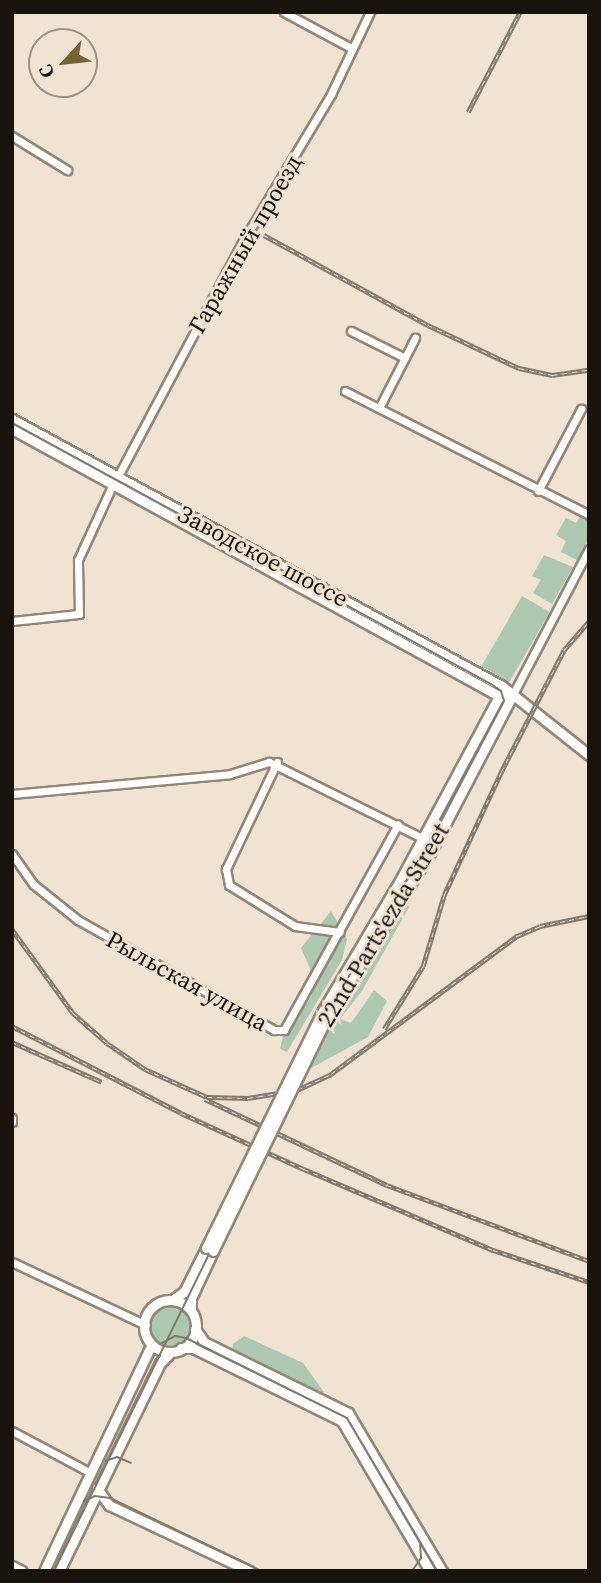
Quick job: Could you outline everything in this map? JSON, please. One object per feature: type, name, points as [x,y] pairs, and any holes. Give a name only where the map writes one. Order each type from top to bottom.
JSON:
[{"type":"main road","name":"Заводское шоссе","points":[[12,419],[116,480],[315,589],[502,686],[589,755]]},
{"type":"main road","name":"Заводское шоссе","points":[[12,429],[116,480]]},
{"type":"main road","name":"Заводское шоссе","points":[[315,589],[499,696],[512,696]]},
{"type":"main road","name":"22nd Parts'ezda Street","points":[[191,1308],[191,1298],[210,1249],[326,1012],[499,696]]},
{"type":"main road","name":"22nd Parts'ezda Street","points":[[326,1012],[434,844],[512,696]]},
{"type":"main road","name":"22nd Parts'ezda Street","points":[[174,1298],[184,1292],[210,1249]]},
{"type":"main road","points":[[44,1571],[151,1346],[146,1325],[156,1307],[174,1298],[191,1308],[195,1329],[204,1342],[348,1413],[439,1566]]},
{"type":"main road","points":[[181,1348],[195,1329]]},
{"type":"main road","points":[[151,1346],[170,1353]]},
{"type":"main road","points":[[59,1571],[160,1363],[170,1353],[181,1348],[193,1348],[342,1421],[425,1569]]},
{"type":"main road","points":[[91,1473],[98,1490],[109,1505],[249,1571]]},
{"type":"street","points":[[284,12],[351,48]]},
{"type":"street","name":"Гаражный проезд","points":[[12,621],[79,614],[78,560],[116,480],[242,243],[331,94],[370,12]]},
{"type":"street","points":[[12,136],[67,170]]},
{"type":"street","points":[[351,331],[405,358]]},
{"type":"street","points":[[379,408],[415,338]]},
{"type":"street","points":[[345,391],[589,515]]},
{"type":"street","points":[[538,491],[580,409]]},
{"type":"street","name":"22nd Parts'ezda Street","points":[[512,696],[589,549]]},
{"type":"street","points":[[12,794],[230,774],[254,764],[276,762],[434,844]]},
{"type":"street","points":[[276,762],[226,869],[229,886],[246,900],[298,927],[340,932]]},
{"type":"street","name":"Рыльская улица","points":[[12,854],[33,884],[78,920],[274,1030],[284,1030],[292,1023],[398,824]]},
{"type":"street","points":[[12,1262],[146,1325]]},
{"type":"street","points":[[12,1431],[91,1473]]},
{"type":"street","points":[[425,1569],[439,1566]]},
{"type":"green space","points":[[582,513],[589,517],[589,538],[577,560],[561,552],[566,541],[556,535],[566,518],[576,523]]},
{"type":"green space","points":[[544,555],[573,567],[552,604],[533,593],[541,580],[532,576]]},
{"type":"green space","points":[[522,596],[550,612],[509,682],[482,666]]},
{"type":"green space","points":[[402,901],[409,907],[362,991],[340,1019],[351,1023],[374,990],[387,1001],[368,1037],[304,1072],[328,1019]]},
{"type":"green space","points":[[331,911],[347,939],[342,960],[287,1052],[280,1049],[283,1036],[312,996],[312,973],[301,948]]},
{"type":"green space","points":[[170,1303],[179,1304],[186,1309],[191,1316],[191,1334],[186,1341],[179,1346],[170,1347],[161,1346],[154,1341],[149,1334],[148,1325],[149,1316],[154,1309],[161,1304]]},
{"type":"green space","points":[[244,1336],[303,1363],[324,1392],[320,1396],[232,1352],[233,1344]]},
{"type":"tram line","points":[[12,423],[491,684],[501,691],[504,701],[429,842],[327,1013],[54,1571]]},
{"type":"tram line","points":[[162,1343],[175,1336],[186,1338],[347,1418],[437,1571]]},
{"type":"tram line","points":[[105,1461],[117,1457],[131,1463]]},
{"type":"tram line","points":[[84,1501],[95,1496],[110,1498],[262,1571]]},
{"type":"tram line","points":[[412,1571],[421,1558],[420,1545]]},
{"type":"railway","points":[[468,112],[520,12]]},
{"type":"railway","points":[[264,235],[428,325],[519,368],[552,375],[589,370]]},
{"type":"railway","points":[[384,1029],[423,966],[444,895],[501,772],[564,650],[589,621]]},
{"type":"railway","points":[[12,929],[73,1013],[107,1043],[145,1069],[207,1097],[248,1098],[297,1090],[331,1074],[517,936],[540,926],[589,916]]},
{"type":"railway","points":[[12,1026],[181,1113],[304,1169],[493,1250],[589,1282]]},
{"type":"railway","points":[[12,1042],[102,1082]]},
{"type":"railway","points":[[205,1099],[387,1185],[589,1261]]}]
